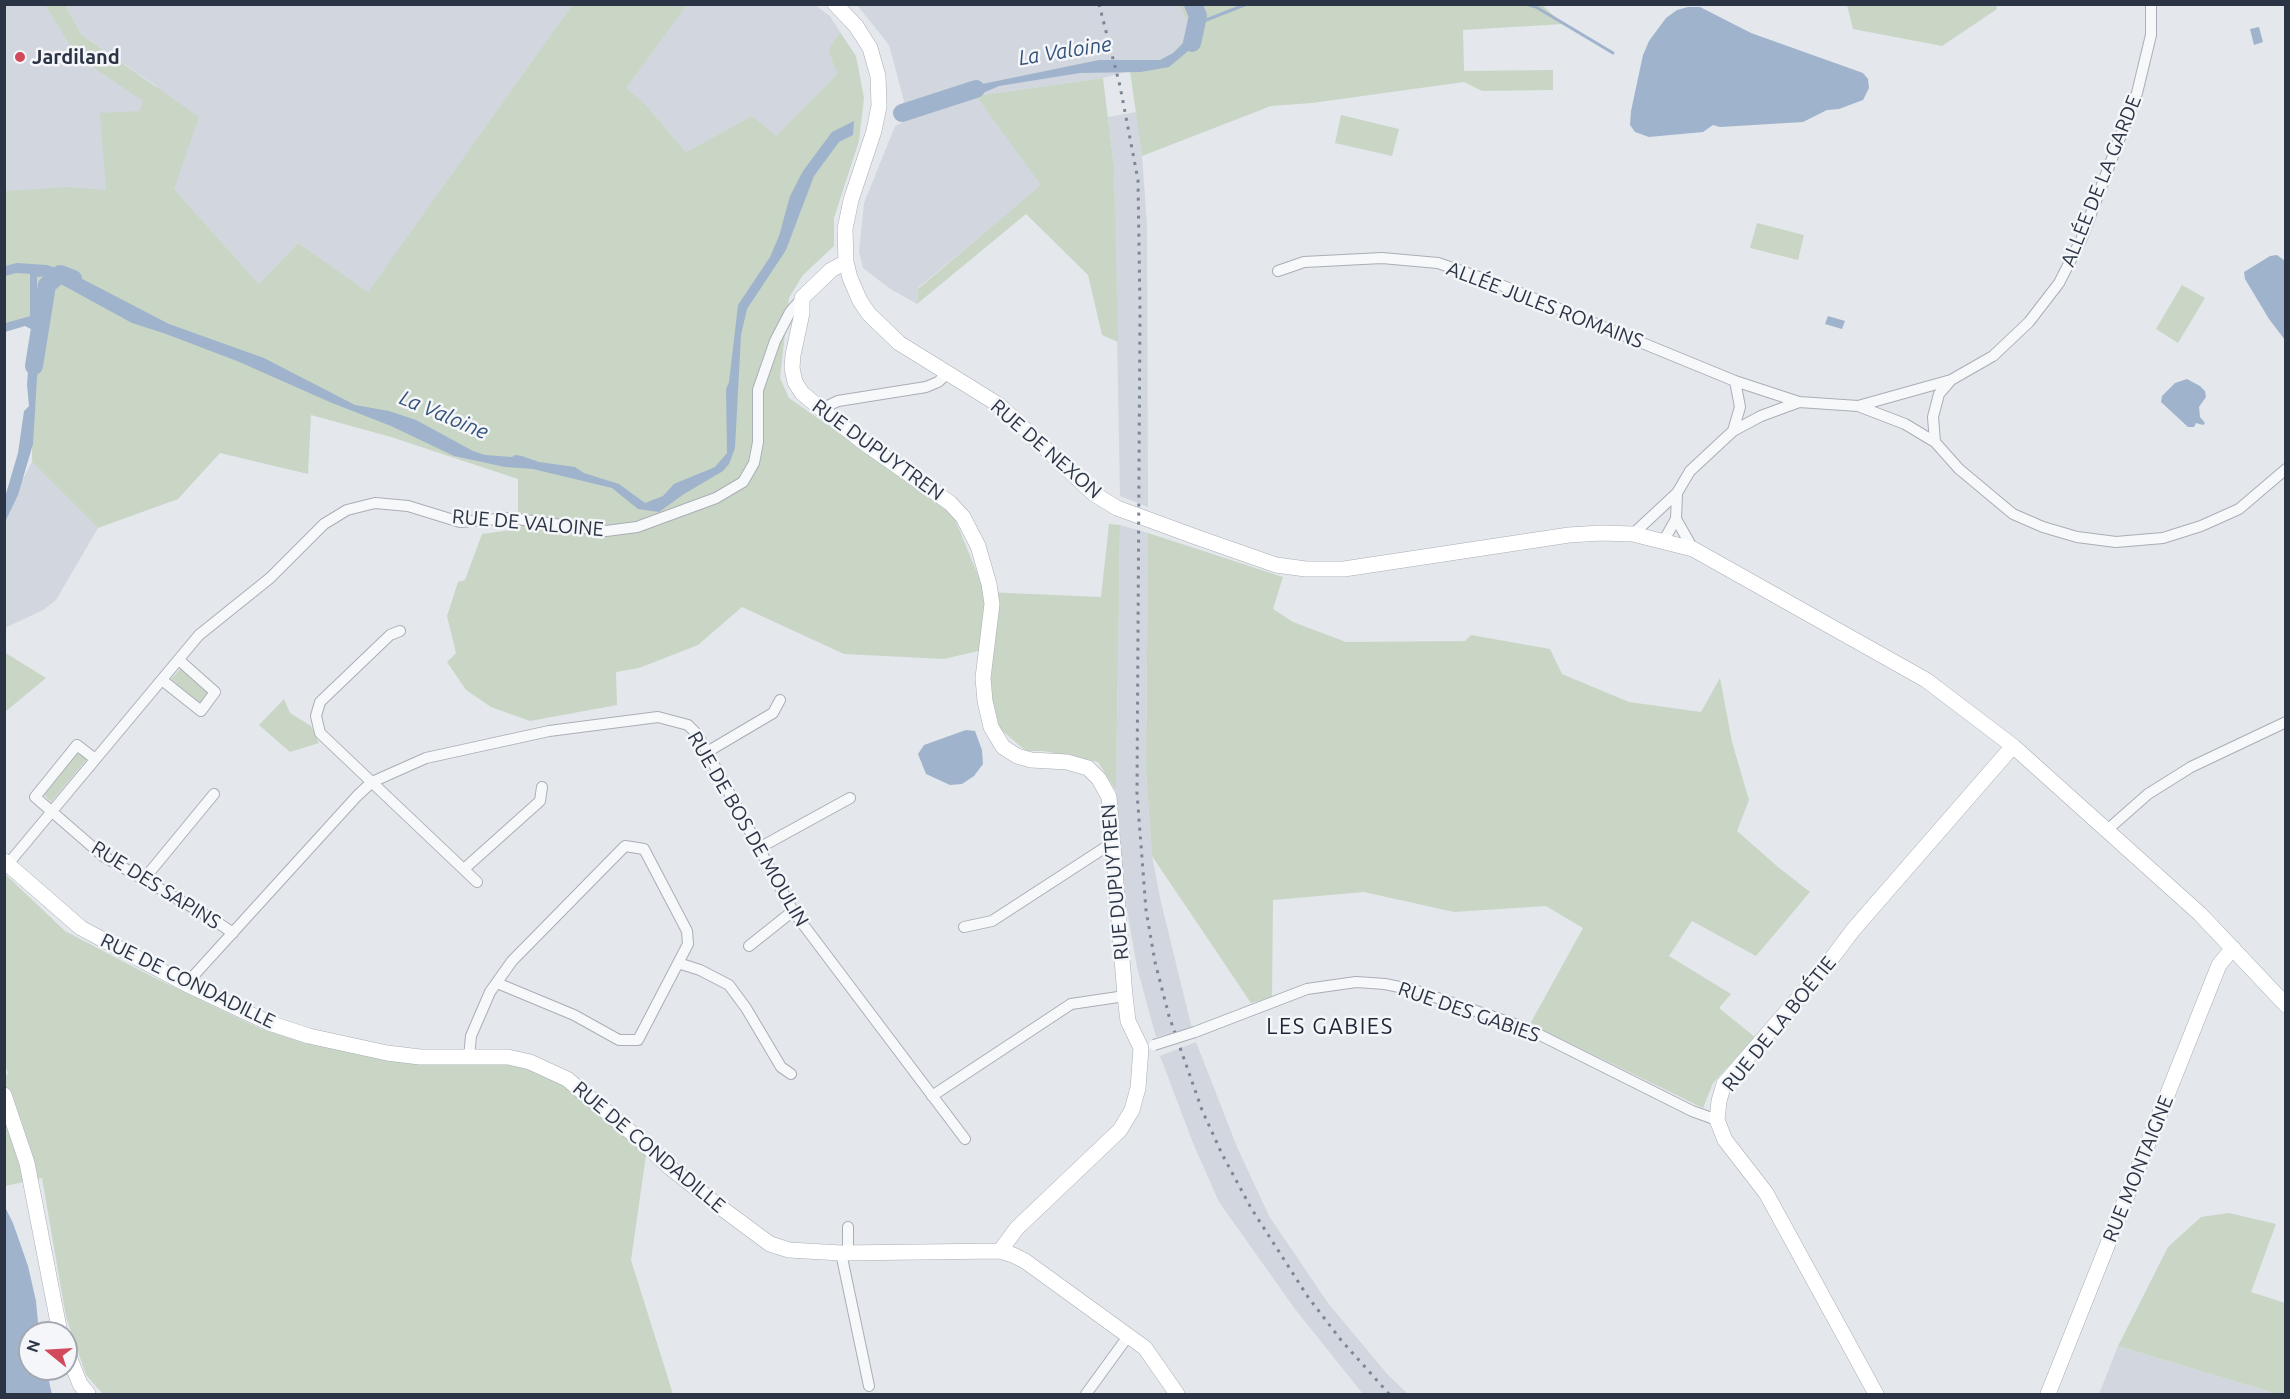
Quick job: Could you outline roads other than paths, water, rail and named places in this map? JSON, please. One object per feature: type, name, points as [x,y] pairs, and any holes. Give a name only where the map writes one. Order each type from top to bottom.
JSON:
[{"type":"street","name":"RUE DE NEXON","points":[[835,4],[856,26],[870,48],[878,76],[879,106],[874,131],[846,216],[844,229],[846,262],[855,290],[869,314],[899,343],[999,405],[1094,494],[1117,508],[1152,522],[1275,565],[1305,569],[1344,568],[1601,533],[1633,534],[1693,549],[1926,680],[2013,746],[2200,914],[2286,1005]]},
{"type":"street","name":"ALLÉE DE LA GARDE","points":[[1858,406],[1951,380],[1993,356],[2029,321],[2059,283],[2080,240],[2138,93],[2151,35],[2151,4]]},
{"type":"street","name":"ALLÉE JULES ROMAINS","points":[[1278,271],[1304,262],[1371,258],[1396,258],[1438,263],[1496,283],[1735,381],[1799,402]]},
{"type":"street","name":"RUE DE VALOINE","points":[[6,862],[52,813],[199,635],[270,578],[324,524],[347,510],[375,503],[408,506],[460,522],[510,518],[606,531],[637,527],[716,498],[743,482],[754,463],[758,442],[758,390],[775,341],[790,312],[802,298],[831,270],[846,262]]},
{"type":"street","name":"RUE DUPUYTREN","points":[[802,298],[792,368],[795,382],[802,393],[863,442],[950,502],[963,517],[978,546],[992,604],[983,678],[985,701],[991,727],[1003,747],[1017,756],[1031,760],[1067,762],[1088,768],[1099,779],[1109,797],[1128,1021],[1147,1047],[1138,1088],[1132,1110],[1120,1130],[1017,1228],[1000,1251]]},
{"type":"street","points":[[821,409],[838,401],[926,387],[938,382],[948,373]]},
{"type":"street","name":"ALLÉE DE LA GARDE","points":[[1935,442],[1933,417],[1939,394],[1951,380]]},
{"type":"street","points":[[1733,431],[1740,407],[1735,381]]},
{"type":"street","name":"ALLÉE DE LA GARDE","points":[[1633,534],[1677,493],[1690,471],[1733,431],[1761,416],[1799,402],[1858,406],[1905,424],[1935,442],[1959,468],[2013,514],[2043,527],[2078,537],[2115,542],[2163,538],[2201,526],[2239,508],[2286,469]]},
{"type":"street","points":[[1664,540],[1676,519],[1677,493]]},
{"type":"street","points":[[1676,519],[1693,549]]},
{"type":"street","points":[[400,630],[390,635],[321,702],[316,716],[320,733],[477,882]]},
{"type":"street","points":[[162,680],[201,711],[216,692],[179,660]]},
{"type":"street","points":[[707,752],[773,713],[780,700]]},
{"type":"street","name":"RUE DE BOS DE MOULIN","points":[[186,984],[372,782],[426,758],[549,731],[658,717],[688,725],[698,735],[793,911],[965,1139]]},
{"type":"street","points":[[2106,831],[2148,794],[2191,767],[2286,722]]},
{"type":"street","points":[[52,813],[35,797],[77,745],[95,759]]},
{"type":"street","name":"RUE DE LA BOÉTIE","points":[[1717,1120],[1724,1084],[1823,970],[1853,930],[2013,746]]},
{"type":"street","points":[[464,870],[540,801],[542,787]]},
{"type":"street","points":[[144,879],[214,794]]},
{"type":"street","points":[[759,848],[850,798]]},
{"type":"street","name":"RUE DES SAPINS","points":[[52,813],[103,856],[233,933]]},
{"type":"street","points":[[964,927],[992,921],[1112,843]]},
{"type":"street","points":[[469,1057],[471,1036],[490,992],[512,961],[625,846],[644,849],[687,931],[688,944],[638,1040],[619,1040],[574,1015],[497,983]]},
{"type":"street","name":"RUE DE CONDADILLE","points":[[6,862],[81,928],[248,1014],[309,1036],[387,1053],[420,1057],[508,1057],[530,1062],[567,1079],[668,1166],[770,1244],[789,1250],[845,1253],[1000,1251],[1024,1261],[1145,1348],[1177,1395]]},
{"type":"street","points":[[749,946],[793,911]]},
{"type":"street","name":"RUE MONTAIGNE","points":[[2048,1395],[2219,965],[2233,948]]},
{"type":"street","points":[[678,963],[700,970],[729,985],[746,1008],[781,1067],[791,1074]]},
{"type":"street","name":"RUE DES GABIES","points":[[1147,1047],[1195,1032],[1307,989],[1356,982],[1385,984],[1437,997],[1526,1028],[1692,1112],[1717,1120]]},
{"type":"street","points":[[932,1095],[1071,1004],[1125,996]]},
{"type":"street","points":[[4,1095],[27,1163],[58,1321]]},
{"type":"street","points":[[1717,1120],[1725,1140],[1766,1193],[1876,1395]]},
{"type":"street","points":[[848,1227],[845,1253],[869,1386]]},
{"type":"street","points":[[1086,1395],[1129,1335]]},
{"type":"street","points":[[78,1379],[88,1395]]},
{"type":"water","points":[[1186,5],[1191,5],[1199,27],[1197,40],[1169,67],[1141,72],[1080,73],[999,86],[976,96],[955,97],[953,90],[1099,60],[1160,60],[1173,53],[1187,39],[1193,25]]},
{"type":"water","points":[[1700,7],[1751,33],[1863,73],[1868,79],[1869,88],[1863,100],[1839,109],[1827,110],[1803,122],[1720,127],[1713,125],[1703,132],[1649,137],[1635,132],[1630,125],[1631,111],[1643,55],[1649,41],[1666,18],[1677,10]]},
{"type":"water","points":[[2259,27],[2263,42],[2254,45],[2250,29]]},
{"type":"water","points":[[854,121],[853,135],[839,142],[814,176],[786,250],[747,309],[741,335],[735,448],[729,464],[723,471],[659,512],[638,509],[612,488],[533,469],[505,467],[454,456],[391,426],[237,361],[132,323],[46,276],[37,277],[38,362],[33,444],[18,495],[5,522],[5,497],[18,453],[24,411],[29,406],[27,385],[31,329],[25,326],[5,332],[5,323],[30,316],[30,274],[16,273],[5,276],[5,266],[17,263],[47,265],[71,273],[169,324],[264,358],[355,405],[389,411],[416,420],[473,451],[485,455],[522,456],[539,462],[575,467],[584,473],[619,484],[645,503],[663,496],[674,484],[715,467],[727,453],[726,389],[729,382],[738,305],[770,257],[779,236],[790,196],[803,171],[832,132]]},
{"type":"water","points":[[2277,255],[2285,261],[2285,340],[2269,319],[2245,279],[2244,272],[2270,256]]},
{"type":"water","points":[[1828,316],[1845,321],[1842,329],[1825,324]]},
{"type":"water","points":[[2187,379],[2205,391],[2206,397],[2199,407],[2200,417],[2205,423],[2203,425],[2196,423],[2194,427],[2188,427],[2161,402],[2162,396],[2175,383]]},
{"type":"water","points":[[966,730],[975,731],[982,750],[983,764],[974,776],[962,784],[950,785],[926,774],[918,754],[924,745]]},
{"type":"water","points":[[5,1207],[28,1266],[38,1321],[18,1321],[18,1381],[49,1381],[52,1394],[5,1394]]},
{"type":"waterway","name":"La Valoine","points":[[1192,43],[1198,16],[1193,4]]},
{"type":"waterway","points":[[1196,24],[1247,4]]},
{"type":"waterway","points":[[1526,4],[1536,7],[1613,53]]},
{"type":"waterway","name":"La Valoine","points":[[902,113],[976,89]]},
{"type":"waterway","name":"La Valoine","points":[[34,366],[47,285],[60,274],[73,279]]},
{"type":"railway","points":[[1099,4],[1120,86],[1138,180],[1140,310],[1137,793],[1146,910],[1155,962],[1169,1016],[1202,1110],[1251,1208],[1308,1297],[1341,1340],[1389,1394]]},
{"type":"place","name":"Jardiland","points":[[20,57]]},
{"type":"district","name":"LES GABIES","points":[[1330,1027]]}]
